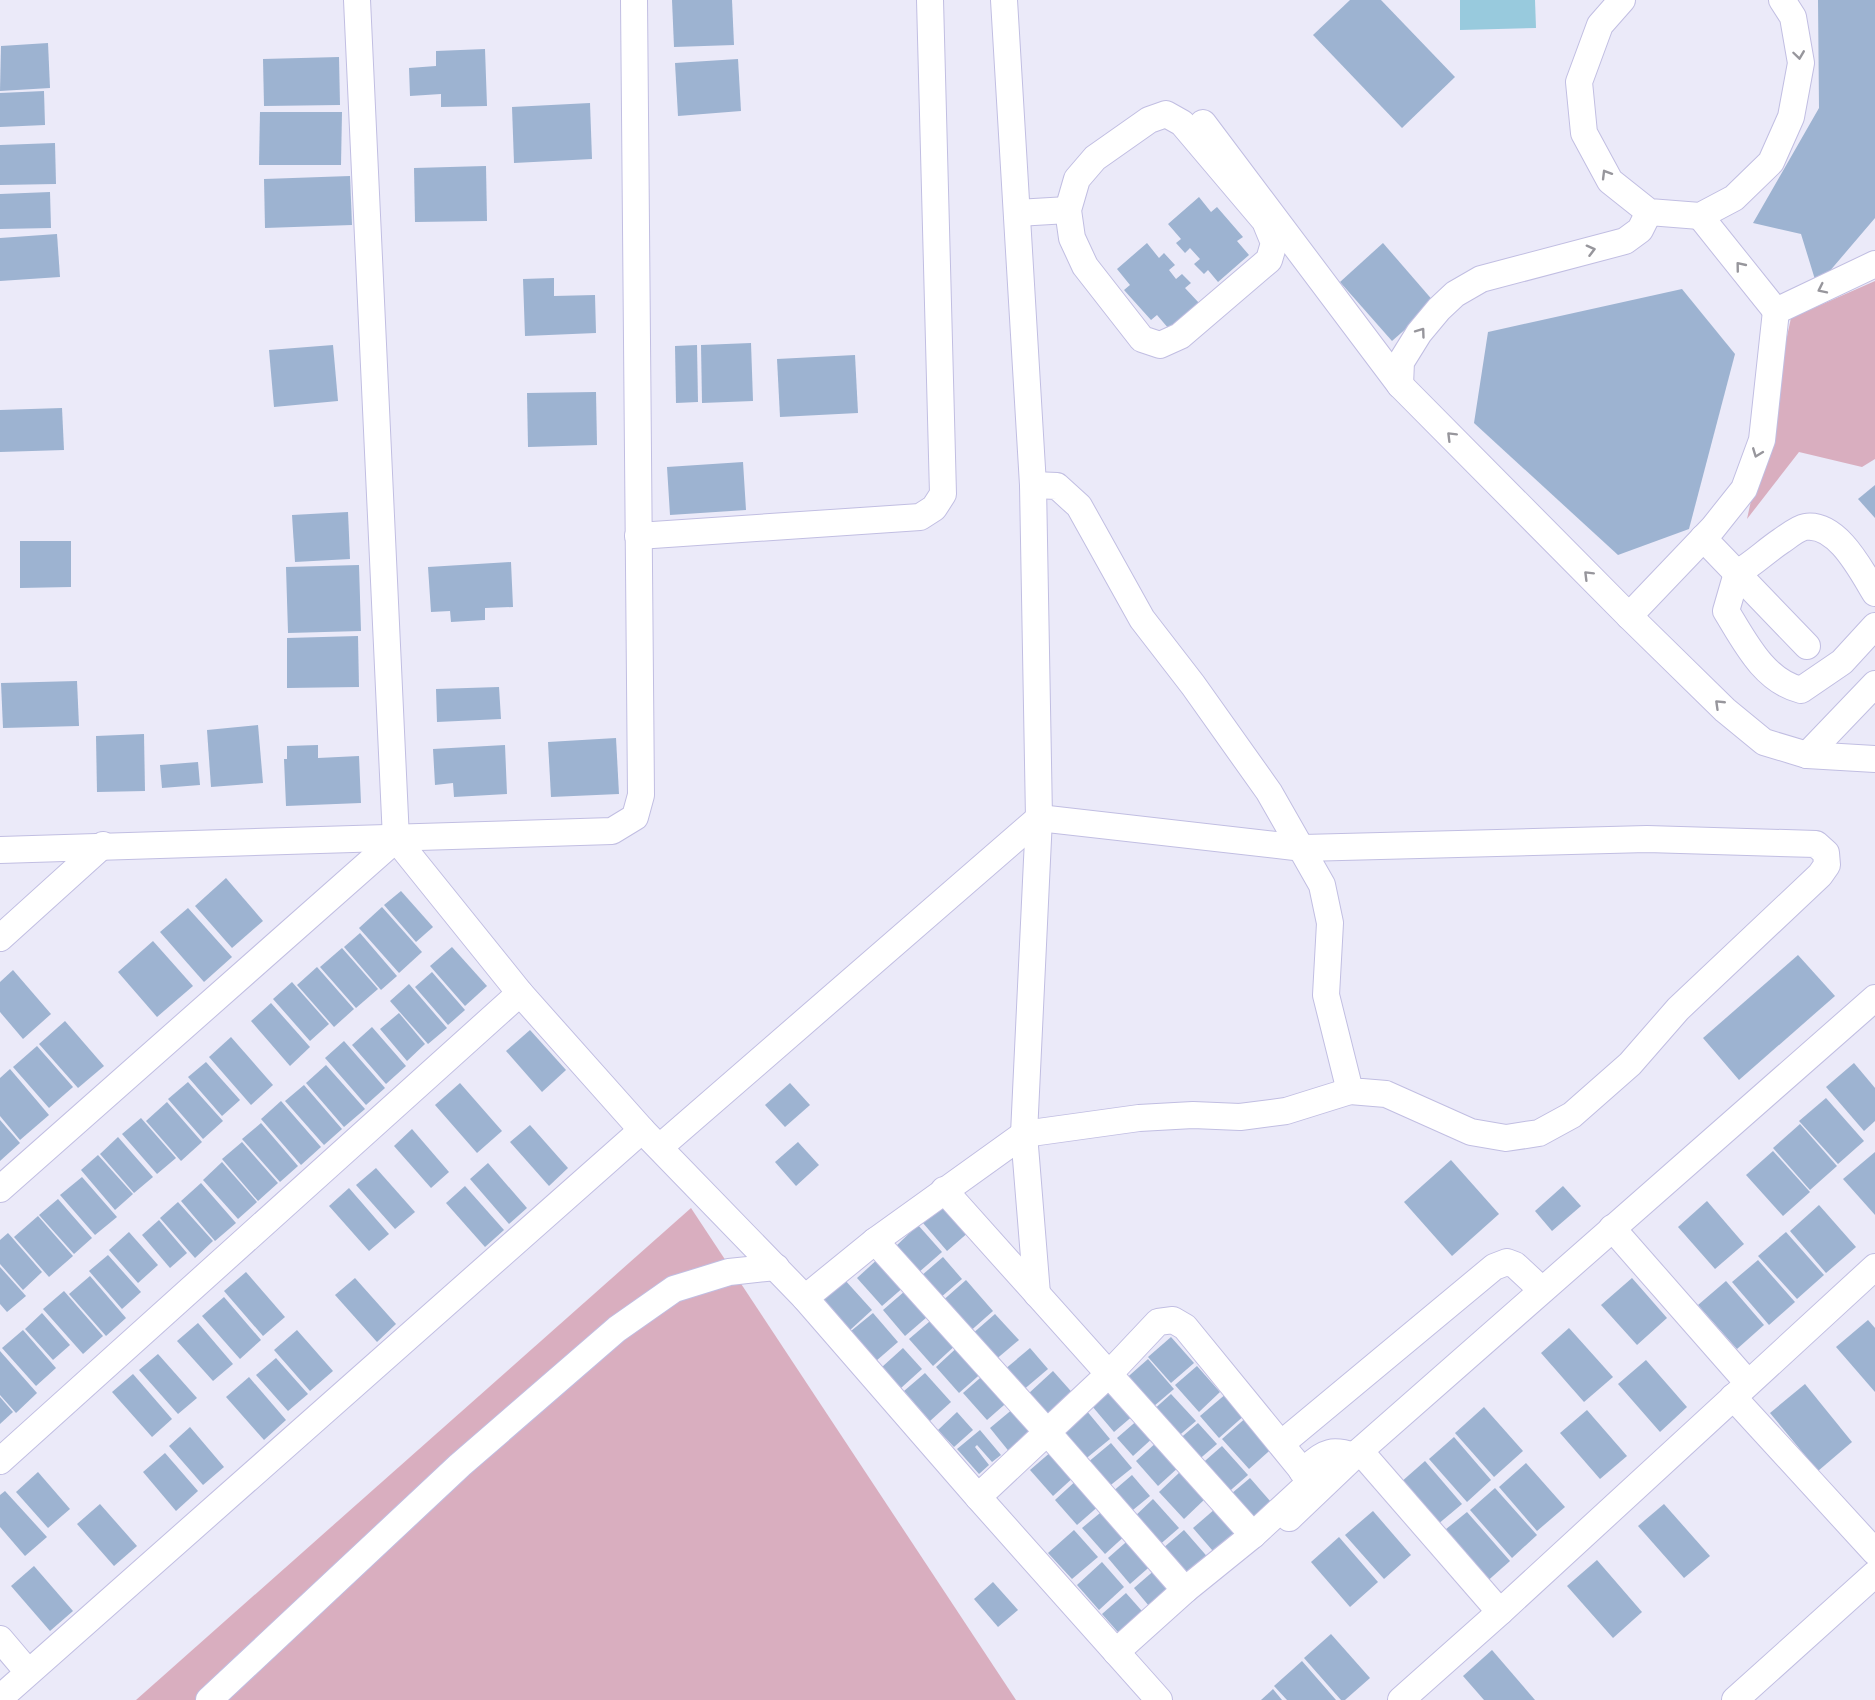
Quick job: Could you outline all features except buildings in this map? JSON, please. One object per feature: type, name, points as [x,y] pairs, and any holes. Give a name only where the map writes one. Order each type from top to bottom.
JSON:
[{"type":"street","points":[[357,0],[396,839],[520,993],[651,1138],[805,1298],[1159,1700]]},
{"type":"street","points":[[0,850],[103,845],[396,839],[612,831],[634,817],[641,795],[634,0]]},
{"type":"street","points":[[638,536],[920,517],[934,508],[943,494],[930,0]]},
{"type":"street","points":[[1004,0],[1033,485],[1039,818],[1024,1134],[1037,1294]]},
{"type":"street","points":[[1622,0],[1600,25],[1579,81],[1584,133],[1610,181],[1650,212],[1700,216],[1734,198],[1771,162],[1791,117],[1801,63],[1793,17],[1782,0]]},
{"type":"street","points":[[1166,114],[1182,123],[1265,221],[1274,243],[1269,260],[1180,336],[1160,345],[1142,339],[1085,266],[1072,238],[1068,210],[1077,180],[1095,158],[1149,120],[1166,114]]},
{"type":"street","points":[[1203,123],[1400,385],[1725,710],[1764,742],[1807,755],[1875,759]]},
{"type":"street","points":[[1017,213],[1068,210]]},
{"type":"street","points":[[1400,385],[1401,362],[1419,333],[1438,309],[1455,294],[1481,279],[1625,241],[1640,230],[1650,212]]},
{"type":"street","points":[[1629,616],[1703,538],[1744,489],[1762,441],[1776,311],[1700,216]]},
{"type":"street","points":[[1776,311],[1875,264]]},
{"type":"street","points":[[1033,485],[1057,486],[1078,506],[1142,619],[1193,685],[1269,792],[1303,848],[1322,885],[1330,923],[1326,995],[1350,1091]]},
{"type":"street","points":[[1875,593],[1849,552],[1826,529],[1804,527],[1737,573],[1726,611],[1753,655],[1786,686],[1802,690],[1842,662],[1875,626]]},
{"type":"street","points":[[1703,538],[1807,646]]},
{"type":"street","points":[[1807,755],[1875,684]]},
{"type":"street","points":[[0,1698],[651,1138],[1039,818],[1303,848],[1647,839],[1816,844],[1826,853],[1827,865],[1820,875],[1678,1009],[1630,1064],[1572,1114],[1539,1133],[1506,1138],[1471,1132],[1386,1094],[1350,1091],[1286,1111],[1252,1116],[1193,1115],[1139,1118],[1024,1134],[874,1241],[805,1298]]},
{"type":"street","points":[[0,1189],[396,839]]},
{"type":"street","points":[[0,938],[103,845]]},
{"type":"street","points":[[0,1461],[520,993]]},
{"type":"street","points":[[1289,1518],[1357,1454],[1875,998]]},
{"type":"street","points":[[944,1190],[1253,1535]]},
{"type":"street","points":[[1612,1228],[1740,1390],[1875,1552]]},
{"type":"street","points":[[874,1241],[1048,1433],[1185,1590]]},
{"type":"street","points":[[1281,1444],[1494,1267],[1507,1262],[1515,1265],[1542,1290]]},
{"type":"street","points":[[209,1700],[460,1465],[616,1329],[674,1290],[729,1272],[776,1267]]},
{"type":"street","points":[[1401,1700],[1875,1267]]},
{"type":"street","points":[[978,1497],[1109,1374],[1158,1322],[1173,1320],[1185,1327],[1310,1480],[1253,1535],[1185,1590],[1116,1652]]},
{"type":"street","points":[[1302,1471],[1328,1453],[1338,1451],[1357,1454],[1500,1612]]},
{"type":"street","points":[[1735,1700],[1875,1574]]},
{"type":"street","points":[[0,1639],[28,1672]]},
{"type":"shaded area","points":[[1875,281],[1875,459],[1862,467],[1799,452],[1747,519],[1791,318]]},
{"type":"shaded area","points":[[691,1208],[1016,1700],[136,1700]]},
{"type":"water","points":[[1460,0],[1535,0],[1536,28],[1460,30]]}]
